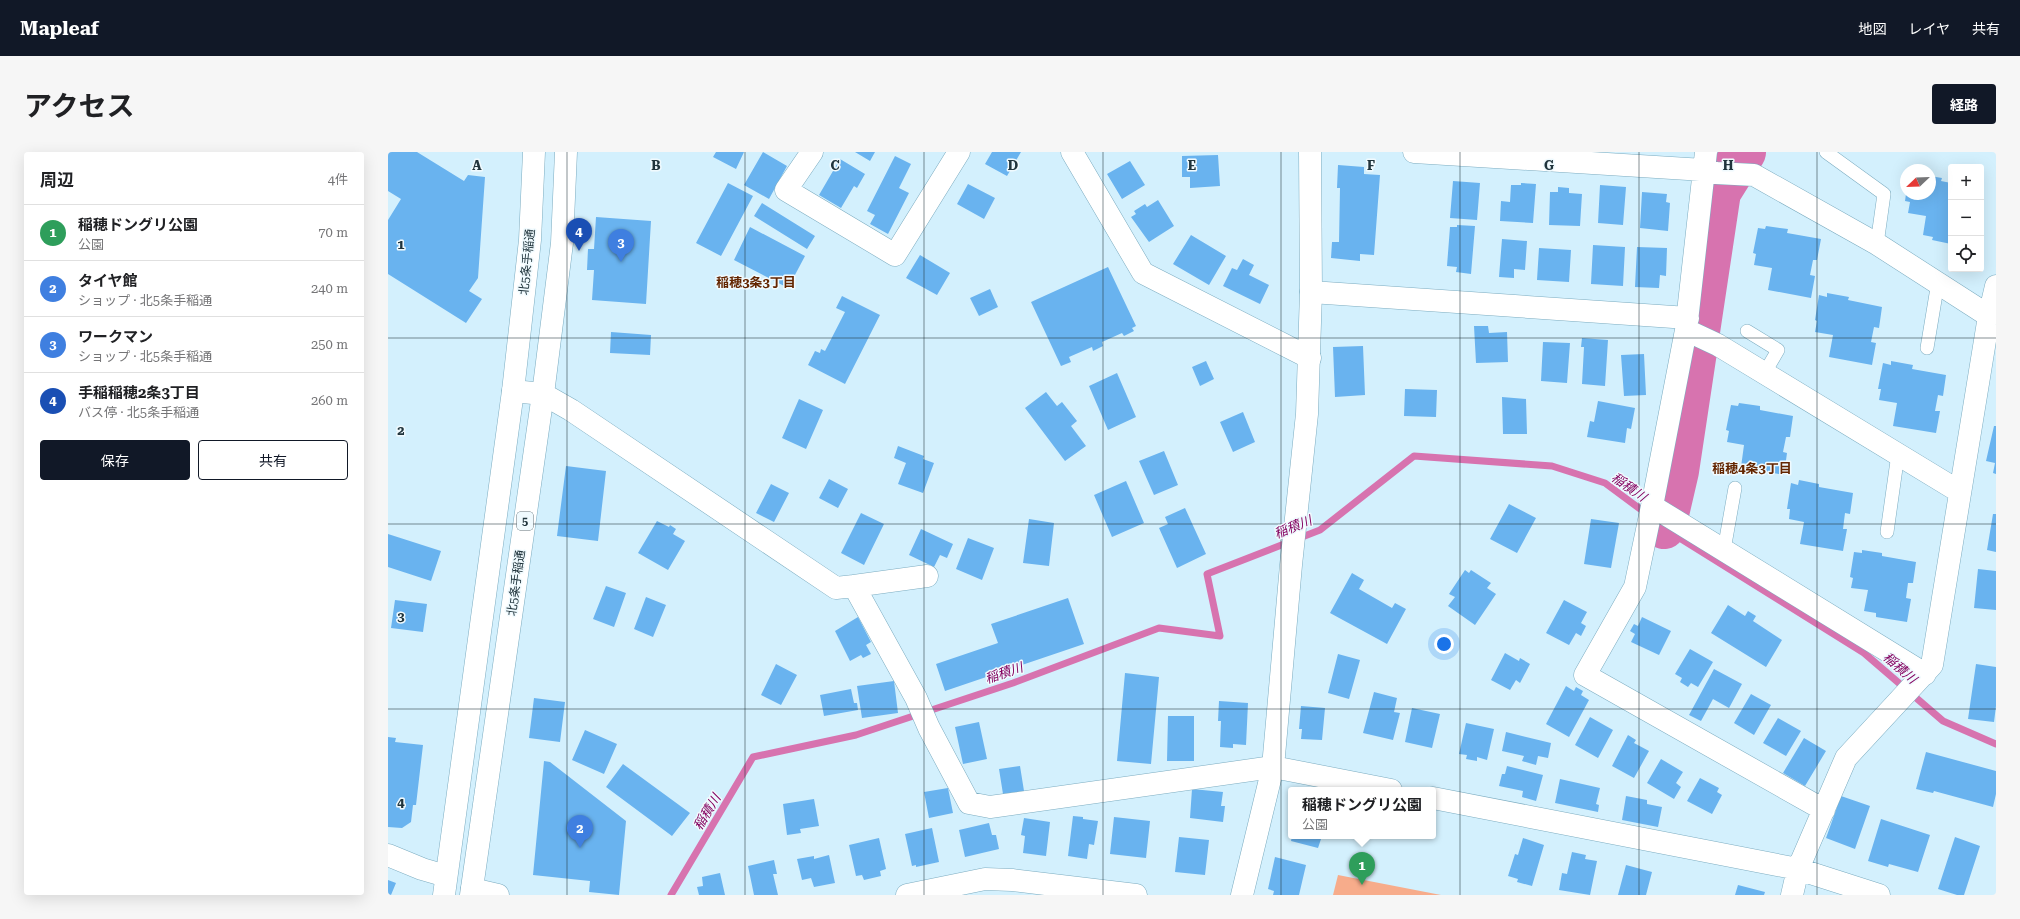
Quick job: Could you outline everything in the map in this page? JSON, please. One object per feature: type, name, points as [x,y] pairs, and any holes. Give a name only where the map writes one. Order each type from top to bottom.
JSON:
[{"type":"main road","name":"北5条手稲通","points":[[445,886],[513,391],[530,240],[534,152]]},
{"type":"main road","name":"北5条手稲通","points":[[472,892],[543,394],[562,243],[566,152]]},
{"type":"main road","points":[[812,152],[786,190],[895,255],[959,152]]},
{"type":"main road","points":[[1072,152],[1143,273],[1310,358]]},
{"type":"main road","points":[[1242,895],[1273,767],[1291,565],[1307,414],[1311,292],[1310,152]]},
{"type":"main road","points":[[1414,152],[1709,165],[1754,175],[1877,244],[1989,316]]},
{"type":"main road","points":[[1709,165],[1690,327],[1660,512],[1646,533],[1635,587],[1585,675],[1824,810]]},
{"type":"main road","points":[[1792,895],[1798,869],[1846,758],[1932,665],[1989,316],[1996,286]]},
{"type":"main road","points":[[1311,292],[1690,327],[1764,374],[1960,492]]},
{"type":"main road","points":[[513,391],[543,394],[571,410],[836,588],[927,576]]},
{"type":"main road","points":[[1660,512],[1724,550],[1919,680]]},
{"type":"main road","points":[[854,586],[916,698],[929,728],[969,804],[990,807],[1273,767],[1376,787]]},
{"type":"main road","points":[[1436,799],[1798,869],[1879,895]]},
{"type":"main road","points":[[388,855],[422,869],[445,886]]},
{"type":"main road","points":[[907,895],[986,879],[1084,892],[1136,895]]},
{"type":"main road","points":[[472,892],[498,895]]},
{"type":"lane","points":[[1826,152],[1884,194],[1877,244]]},
{"type":"lane","points":[[1927,348],[1938,282]]},
{"type":"lane","points":[[1747,331],[1778,350],[1764,374]]},
{"type":"lane","points":[[1887,532],[1898,454]]},
{"type":"lane","points":[[1724,550],[1735,488]]},
{"type":"shaded area","points":[[1338,875],[1441,895],[1333,895]]},
{"type":"building","points":[[388,152],[417,152],[464,181],[468,175],[485,177],[478,278],[469,291],[482,299],[466,323],[388,274],[388,220],[401,199],[388,191]]},
{"type":"building","points":[[716,152],[744,152],[736,169],[713,157]]},
{"type":"building","points":[[763,152],[787,166],[769,199],[744,185]]},
{"type":"building","points":[[855,152],[875,152],[870,161]]},
{"type":"building","points":[[992,152],[1021,152],[1007,176],[985,164]]},
{"type":"building","points":[[1218,155],[1220,186],[1190,188],[1190,177],[1182,177],[1182,156]]},
{"type":"building","points":[[895,156],[911,164],[899,188],[909,193],[888,234],[870,224],[875,215],[867,211]]},
{"type":"building","points":[[840,159],[865,174],[857,188],[854,186],[841,208],[819,195]]},
{"type":"building","points":[[1130,161],[1145,185],[1122,199],[1107,174]]},
{"type":"building","points":[[1338,165],[1364,167],[1364,174],[1380,175],[1374,255],[1360,254],[1360,261],[1331,258],[1332,242],[1339,242],[1340,188],[1337,188]]},
{"type":"building","points":[[1936,177],[1942,178],[1941,181],[1948,182],[1948,243],[1932,240],[1933,237],[1923,235],[1926,216],[1908,213],[1910,202],[1905,201],[1936,200]]},
{"type":"building","points":[[1453,181],[1480,183],[1477,220],[1450,218]]},
{"type":"building","points":[[728,183],[753,196],[721,256],[696,243]]},
{"type":"building","points":[[1521,183],[1536,184],[1533,223],[1500,221],[1501,201],[1510,202],[1511,185],[1521,185]]},
{"type":"building","points":[[968,184],[995,198],[984,219],[957,204]]},
{"type":"building","points":[[1600,185],[1626,187],[1623,225],[1598,223]]},
{"type":"building","points":[[1558,187],[1569,188],[1569,193],[1582,194],[1580,226],[1549,225],[1550,192],[1558,192]]},
{"type":"building","points":[[1642,192],[1667,194],[1666,202],[1670,203],[1668,231],[1640,228]]},
{"type":"building","points":[[1158,200],[1174,226],[1149,242],[1131,217],[1136,214],[1134,211],[1145,204],[1147,207]]},
{"type":"building","points":[[762,203],[815,236],[807,249],[754,216]]},
{"type":"building","points":[[596,217],[651,221],[646,304],[592,300],[594,270],[587,270],[588,249],[594,249]]},
{"type":"building","points":[[1457,225],[1475,226],[1471,274],[1456,272],[1457,267],[1447,266],[1450,227],[1457,227]]},
{"type":"building","points":[[1766,226],[1788,229],[1787,233],[1821,239],[1817,260],[1813,260],[1810,275],[1815,276],[1811,298],[1768,290],[1772,268],[1754,265],[1756,254],[1753,253],[1758,228],[1765,229]]},
{"type":"building","points":[[750,227],[805,256],[788,288],[734,260]]},
{"type":"building","points":[[1191,235],[1226,256],[1209,285],[1173,264]]},
{"type":"building","points":[[1502,239],[1527,241],[1525,270],[1514,269],[1514,278],[1499,277]]},
{"type":"building","points":[[1593,245],[1625,247],[1623,286],[1591,284]]},
{"type":"building","points":[[1637,247],[1667,248],[1666,276],[1660,275],[1659,288],[1635,287]]},
{"type":"building","points":[[1539,248],[1571,250],[1569,282],[1537,280]]},
{"type":"building","points":[[920,255],[950,273],[937,295],[906,278]]},
{"type":"building","points":[[1243,259],[1254,265],[1249,275],[1269,285],[1260,304],[1223,286],[1232,268],[1237,270]]},
{"type":"building","points":[[1108,267],[1136,326],[1132,328],[1134,331],[1124,336],[1122,333],[1102,342],[1103,346],[1093,351],[1092,347],[1069,357],[1071,362],[1061,366],[1031,302]]},
{"type":"building","points":[[990,289],[998,307],[979,316],[970,298]]},
{"type":"building","points":[[1827,293],[1849,297],[1848,300],[1882,307],[1879,328],[1874,327],[1871,342],[1876,343],[1872,365],[1829,357],[1833,335],[1815,332],[1817,321],[1815,320],[1819,295],[1827,297]]},
{"type":"building","points":[[842,296],[880,315],[845,384],[808,365],[815,351],[820,353],[821,349],[825,351],[845,312],[836,308]]},
{"type":"building","points":[[1474,326],[1488,326],[1489,333],[1507,332],[1508,362],[1476,363]]},
{"type":"building","points":[[611,332],[651,335],[650,355],[610,353]]},
{"type":"building","points":[[1582,338],[1608,340],[1605,386],[1582,384],[1584,347],[1581,347]]},
{"type":"building","points":[[1543,342],[1570,343],[1567,383],[1541,381]]},
{"type":"building","points":[[1363,346],[1365,395],[1335,397],[1333,347]]},
{"type":"building","points":[[1644,354],[1646,395],[1624,396],[1621,355]]},
{"type":"building","points":[[1206,361],[1214,379],[1200,386],[1192,367]]},
{"type":"building","points":[[1891,361],[1913,365],[1912,369],[1946,375],[1943,396],[1938,395],[1935,411],[1940,411],[1936,433],[1893,426],[1897,403],[1879,400],[1881,389],[1878,389],[1883,363],[1891,365]]},
{"type":"building","points":[[1117,373],[1136,417],[1108,430],[1089,386]]},
{"type":"building","points":[[1405,389],[1437,390],[1436,417],[1404,416]]},
{"type":"building","points":[[1046,392],[1057,406],[1062,402],[1077,421],[1071,426],[1086,446],[1065,461],[1025,408]]},
{"type":"building","points":[[1502,397],[1526,399],[1527,434],[1503,434]]},
{"type":"building","points":[[799,399],[823,410],[806,449],[782,438]]},
{"type":"building","points":[[1598,401],[1635,408],[1631,429],[1627,428],[1625,443],[1587,437],[1590,421],[1594,422]]},
{"type":"building","points":[[1739,403],[1760,406],[1760,410],[1793,416],[1790,437],[1786,437],[1783,452],[1787,453],[1784,475],[1741,467],[1744,445],[1727,442],[1729,431],[1726,430],[1731,405],[1738,406]]},
{"type":"building","points":[[1243,412],[1255,442],[1233,452],[1220,422]]},
{"type":"building","points":[[1994,426],[1996,426],[1996,474],[1993,473],[1995,463],[1986,461]]},
{"type":"building","points":[[898,446],[924,456],[923,459],[934,463],[923,493],[898,484],[906,463],[894,458]]},
{"type":"building","points":[[1164,451],[1178,485],[1154,495],[1139,461]]},
{"type":"building","points":[[566,466],[606,471],[598,541],[557,536]]},
{"type":"building","points":[[829,479],[848,489],[838,508],[819,498]]},
{"type":"building","points":[[1799,480],[1819,484],[1819,487],[1853,493],[1850,514],[1845,513],[1843,529],[1847,529],[1843,551],[1800,544],[1804,522],[1789,519],[1790,509],[1787,509],[1791,483],[1798,485]]},
{"type":"building","points":[[1126,481],[1144,523],[1112,537],[1094,495]]},
{"type":"building","points":[[771,484],[789,493],[774,522],[756,513]]},
{"type":"building","points":[[1509,504],[1536,518],[1517,553],[1490,539]]},
{"type":"building","points":[[1185,508],[1206,554],[1177,568],[1159,528],[1168,524],[1165,517]]},
{"type":"building","points":[[861,513],[884,524],[864,565],[841,553]]},
{"type":"building","points":[[1993,514],[1996,514],[1996,552],[1987,550]]},
{"type":"building","points":[[1029,519],[1054,523],[1049,566],[1023,563]]},
{"type":"building","points":[[1591,519],[1619,523],[1611,568],[1584,564]]},
{"type":"building","points":[[657,521],[669,527],[670,525],[676,529],[673,534],[685,541],[668,570],[638,553]]},
{"type":"building","points":[[921,529],[953,544],[947,558],[940,555],[934,567],[909,555]]},
{"type":"building","points":[[388,534],[441,551],[431,581],[388,567]]},
{"type":"building","points":[[968,538],[994,548],[982,580],[956,569]]},
{"type":"building","points":[[1862,550],[1882,553],[1882,556],[1916,562],[1913,583],[1908,583],[1906,598],[1911,599],[1907,622],[1876,617],[1876,613],[1864,611],[1868,590],[1851,588],[1853,578],[1850,577],[1854,552],[1862,553]]},
{"type":"building","points":[[1978,569],[1996,571],[1996,610],[1974,608]]},
{"type":"building","points":[[1465,570],[1469,573],[1471,570],[1491,583],[1487,588],[1496,594],[1475,625],[1448,606],[1455,597],[1449,594]]},
{"type":"building","points":[[1352,573],[1364,580],[1359,589],[1392,608],[1395,603],[1406,609],[1387,644],[1330,613]]},
{"type":"building","points":[[606,586],[626,593],[614,627],[593,619]]},
{"type":"building","points":[[646,597],[666,605],[653,637],[634,629]]},
{"type":"building","points":[[1068,598],[1084,644],[945,691],[936,664],[998,643],[991,624]]},
{"type":"building","points":[[395,600],[427,604],[423,632],[391,628]]},
{"type":"building","points":[[1564,600],[1587,612],[1581,623],[1586,626],[1581,636],[1576,633],[1569,645],[1546,633]]},
{"type":"building","points":[[1728,605],[1745,616],[1748,611],[1756,616],[1753,621],[1782,640],[1766,667],[1711,633]]},
{"type":"building","points":[[858,617],[871,642],[866,645],[871,654],[863,658],[861,655],[850,661],[835,631]]},
{"type":"building","points":[[1642,617],[1671,631],[1659,655],[1631,642],[1635,634],[1630,631],[1634,624],[1638,626]]},
{"type":"building","points":[[1690,649],[1713,662],[1698,687],[1691,683],[1688,687],[1680,682],[1682,678],[1675,674]]},
{"type":"building","points":[[1505,653],[1519,661],[1520,658],[1530,664],[1520,683],[1516,680],[1510,690],[1491,680]]},
{"type":"building","points":[[1338,654],[1360,660],[1349,699],[1328,693]]},
{"type":"building","points":[[776,664],[797,675],[781,705],[761,695]]},
{"type":"building","points":[[1976,664],[1996,667],[1996,706],[1994,722],[1968,719]]},
{"type":"building","points":[[1714,669],[1742,684],[1729,708],[1713,699],[1701,721],[1689,715]]},
{"type":"building","points":[[1125,673],[1159,677],[1151,764],[1117,761]]},
{"type":"building","points":[[894,681],[898,713],[862,718],[857,686]]},
{"type":"building","points":[[1566,686],[1574,691],[1576,687],[1583,691],[1581,695],[1589,700],[1569,737],[1546,724]]},
{"type":"building","points":[[851,689],[854,703],[857,703],[858,710],[824,716],[820,695]]},
{"type":"building","points":[[1374,692],[1397,698],[1394,712],[1400,713],[1393,740],[1363,733]]},
{"type":"building","points":[[1751,694],[1771,705],[1754,735],[1734,723]]},
{"type":"building","points":[[534,698],[565,702],[560,742],[529,738]]},
{"type":"building","points":[[1219,701],[1248,703],[1246,745],[1233,744],[1233,748],[1220,747],[1221,721],[1218,721]]},
{"type":"building","points":[[1301,706],[1325,708],[1322,740],[1301,739],[1302,729],[1299,729]]},
{"type":"building","points":[[1412,708],[1440,714],[1432,748],[1405,742]]},
{"type":"building","points":[[1168,716],[1194,716],[1194,761],[1167,761]]},
{"type":"building","points":[[1590,717],[1613,730],[1598,758],[1575,745]]},
{"type":"building","points":[[1778,718],[1801,731],[1786,756],[1763,743]]},
{"type":"building","points":[[979,722],[987,759],[963,764],[955,727]]},
{"type":"building","points":[[1466,723],[1494,729],[1487,760],[1477,757],[1477,761],[1466,759],[1467,755],[1459,754]]},
{"type":"building","points":[[585,730],[617,744],[604,774],[572,760]]},
{"type":"building","points":[[1506,732],[1551,743],[1548,758],[1538,756],[1536,765],[1522,761],[1524,756],[1502,751]]},
{"type":"building","points":[[1628,735],[1636,740],[1634,743],[1649,751],[1634,778],[1612,766]]},
{"type":"building","points":[[388,737],[396,738],[395,742],[423,745],[416,805],[413,805],[411,822],[402,828],[388,827]]},
{"type":"building","points":[[1804,738],[1826,751],[1805,786],[1783,773]]},
{"type":"building","points":[[1926,752],[1996,771],[1996,794],[1993,807],[1934,791],[1933,793],[1916,789]]},
{"type":"building","points":[[1661,759],[1683,772],[1676,783],[1681,787],[1674,799],[1647,783]]},
{"type":"building","points":[[544,761],[550,762],[626,821],[619,895],[589,892],[590,881],[533,875]]},
{"type":"building","points":[[623,764],[690,813],[672,836],[606,787]]},
{"type":"building","points":[[1020,766],[1024,791],[1003,794],[999,769]]},
{"type":"building","points":[[1507,766],[1543,775],[1536,801],[1522,797],[1523,791],[1499,786],[1502,774],[1505,774]]},
{"type":"building","points":[[1700,778],[1719,788],[1717,792],[1722,795],[1712,814],[1687,801]]},
{"type":"building","points":[[1560,779],[1600,788],[1596,804],[1599,805],[1598,812],[1555,803]]},
{"type":"building","points":[[948,788],[953,813],[929,818],[924,792]]},
{"type":"building","points":[[1192,789],[1223,792],[1221,806],[1225,806],[1223,822],[1190,818]]},
{"type":"building","points":[[1626,796],[1647,800],[1647,804],[1662,807],[1658,827],[1622,820]]},
{"type":"building","points":[[1841,796],[1870,806],[1855,849],[1826,838]]},
{"type":"building","points":[[814,799],[819,826],[800,829],[801,833],[787,835],[783,804]]},
{"type":"building","points":[[1073,816],[1098,821],[1094,845],[1089,844],[1087,859],[1068,856]]},
{"type":"building","points":[[1114,817],[1150,821],[1146,858],[1110,854]]},
{"type":"building","points":[[1024,818],[1050,822],[1046,856],[1023,853],[1025,836],[1021,835]]},
{"type":"building","points":[[1881,819],[1930,835],[1918,872],[1889,864],[1888,867],[1868,861]]},
{"type":"building","points":[[989,823],[992,835],[996,835],[999,849],[965,857],[959,830]]},
{"type":"building","points":[[932,828],[939,862],[916,867],[916,865],[912,866],[905,834]]},
{"type":"building","points":[[1179,837],[1209,840],[1205,875],[1175,872]]},
{"type":"building","points":[[1955,837],[1980,846],[1964,895],[1957,895],[1938,889]]},
{"type":"building","points":[[879,838],[886,869],[880,871],[881,876],[864,880],[862,875],[856,876],[849,845]]},
{"type":"building","points":[[1523,838],[1544,845],[1532,886],[1517,882],[1518,879],[1508,876],[1515,854],[1518,855]]},
{"type":"building","points":[[1291,839],[1321,839],[1318,848],[1291,841]]},
{"type":"building","points":[[1572,852],[1586,855],[1585,859],[1597,861],[1590,895],[1559,890],[1562,873],[1567,874]]},
{"type":"building","points":[[829,855],[835,883],[814,887],[811,878],[802,880],[797,859],[814,856],[814,859]]},
{"type":"building","points":[[1275,857],[1306,865],[1299,895],[1273,895],[1274,891],[1268,889]]},
{"type":"building","points":[[774,860],[777,874],[773,874],[778,895],[754,895],[748,866]]},
{"type":"building","points":[[1626,865],[1652,872],[1646,895],[1618,895]]},
{"type":"building","points":[[720,873],[725,895],[699,895],[697,887],[703,886],[702,877]]},
{"type":"building","points":[[388,880],[396,883],[391,895],[388,895]]},
{"type":"building","points":[[1738,885],[1765,892],[1764,895],[1735,895]]},
{"type":"waterway","points":[[1664,527],[1677,471],[1719,192],[1744,152]]},
{"type":"waterway","name":"稲積川","points":[[671,895],[753,757],[856,735],[1013,683],[1159,628],[1220,636],[1207,574],[1320,530],[1414,456],[1552,466],[1605,483],[1678,537],[1864,653],[1943,721],[1996,744]]},
{"type":"place","name":"手稲稲穂2条3丁目","points":[[579,251]]},
{"type":"place","name":"ワークマン","points":[[621,262]]},
{"type":"place","name":"タイヤ館","points":[[580,848]]},
{"type":"place","name":"稲穂ドングリ公園","points":[[1362,885]]},
{"type":"district","name":"稲穂3条3丁目","points":[[756,282]]},
{"type":"district","name":"稲穂4条3丁目","points":[[1752,468]]}]
